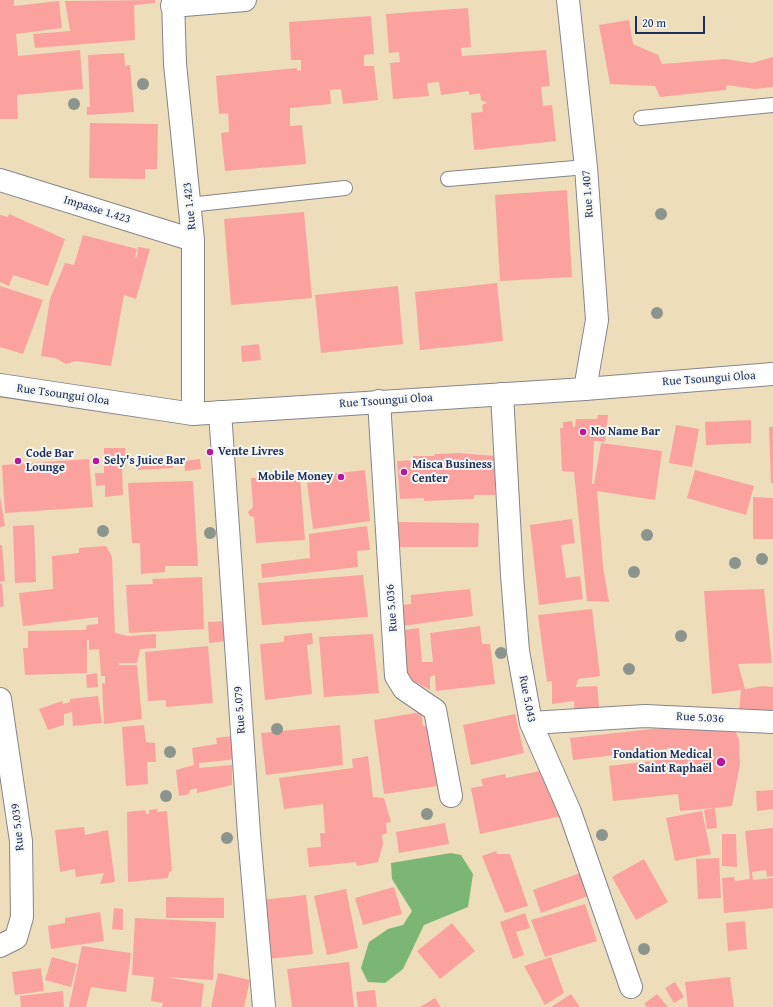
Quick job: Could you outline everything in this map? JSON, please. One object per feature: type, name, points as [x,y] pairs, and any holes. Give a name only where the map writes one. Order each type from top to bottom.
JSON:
[{"type":"street","points":[[173,3],[245,0]]},
{"type":"street","name":"Rue 1.407","points":[[568,0],[586,167],[597,320],[585,388]]},
{"type":"street","name":"Rue 1.423","points":[[173,3],[175,64],[193,240],[193,414]]},
{"type":"street","name":"Impasse 1.423","points":[[0,180],[193,240]]},
{"type":"street","name":"Rue Tsoungui Oloa","points":[[0,386],[193,414],[502,394],[773,374]]},
{"type":"street","name":"Rue 5.043","points":[[502,394],[512,575],[517,636],[531,722],[570,812],[631,987]]},
{"type":"street","name":"Rue 5.036","points":[[379,401],[396,676],[404,689],[435,710],[451,796]]},
{"type":"street","name":"Rue 5.079","points":[[220,412],[249,834],[264,1007]]},
{"type":"street","name":"Rue 5.039","points":[[0,699],[21,841],[22,917],[16,938],[0,946]]},
{"type":"street","name":"Rue 5.036","points":[[531,722],[645,716],[773,722]]},
{"type":"lane","points":[[641,118],[773,105]]},
{"type":"lane","points":[[448,179],[586,167]]},
{"type":"lane","points":[[189,205],[345,188]]},
{"type":"green space","points":[[451,853],[461,855],[473,874],[468,907],[424,925],[403,969],[385,983],[368,982],[361,968],[369,942],[388,929],[403,925],[412,911],[392,879],[391,863]]},
{"type":"building","points":[[0,0],[14,0],[14,6],[59,1],[62,28],[16,34],[18,56],[80,50],[83,89],[17,95],[18,119],[0,119]]},
{"type":"building","points":[[155,0],[155,3],[134,5],[135,40],[35,48],[33,34],[70,31],[65,1]]},
{"type":"building","points":[[468,8],[471,47],[461,48],[462,56],[546,50],[550,86],[541,87],[543,106],[552,105],[556,141],[474,150],[471,113],[483,112],[482,105],[487,103],[481,100],[480,93],[469,95],[469,91],[441,95],[439,82],[427,83],[429,96],[393,99],[390,63],[400,62],[399,52],[389,53],[386,14]]},
{"type":"building","points":[[371,16],[374,54],[364,55],[364,66],[374,66],[378,100],[343,104],[341,89],[330,90],[331,104],[290,108],[290,126],[302,125],[306,164],[225,171],[221,133],[229,132],[228,113],[219,114],[216,76],[297,68],[297,71],[301,70],[301,60],[291,60],[289,22]]},
{"type":"building","points":[[629,20],[633,44],[658,55],[662,64],[725,59],[752,63],[773,57],[773,87],[755,89],[727,85],[726,90],[660,97],[655,86],[610,84],[599,25]]},
{"type":"building","points":[[124,53],[125,66],[130,65],[134,112],[87,115],[87,107],[90,107],[88,55]]},
{"type":"building","points":[[90,123],[158,124],[157,169],[145,169],[145,179],[89,178]]},
{"type":"building","points":[[567,190],[572,277],[500,281],[495,195]]},
{"type":"building","points":[[304,212],[312,298],[231,305],[224,219]]},
{"type":"building","points":[[9,214],[65,239],[48,286],[13,275],[9,286],[0,282],[0,215],[8,217]]},
{"type":"building","points":[[83,235],[137,249],[135,257],[137,257],[138,247],[150,249],[136,299],[124,295],[111,366],[76,361],[66,364],[55,358],[41,356],[50,299],[65,263],[74,265]]},
{"type":"building","points":[[497,283],[503,341],[420,350],[415,292]]},
{"type":"building","points":[[0,286],[43,300],[23,354],[0,347]]},
{"type":"building","points":[[398,286],[403,344],[321,353],[315,295]]},
{"type":"building","points":[[259,344],[261,360],[242,362],[241,346]]},
{"type":"building","points":[[598,415],[608,415],[605,442],[594,441],[592,484],[594,484],[601,443],[662,451],[655,500],[597,491],[603,567],[609,602],[587,601],[574,472],[562,471],[560,428],[563,428],[563,422],[572,421],[573,427],[575,427],[576,419],[597,419]]},
{"type":"building","points":[[751,420],[751,443],[706,445],[705,422]]},
{"type":"building","points":[[676,425],[699,429],[692,467],[669,463]]},
{"type":"building","points":[[769,427],[773,427],[773,483],[771,483]]},
{"type":"building","points":[[104,448],[125,448],[126,466],[122,467],[123,495],[105,497],[105,485],[96,486],[95,473],[104,473]]},
{"type":"building","points":[[459,453],[495,456],[495,495],[474,495],[474,499],[424,501],[424,498],[400,499],[397,461],[413,460],[413,456],[434,456],[435,454]]},
{"type":"building","points":[[172,457],[173,468],[138,470],[138,460]]},
{"type":"building","points":[[89,459],[93,507],[5,513],[2,465]]},
{"type":"building","points":[[200,459],[201,469],[185,471],[184,461]]},
{"type":"building","points":[[365,470],[370,521],[313,529],[307,483],[321,481],[321,475]]},
{"type":"building","points":[[695,470],[754,486],[746,515],[687,498]]},
{"type":"building","points":[[300,477],[305,540],[256,543],[254,517],[250,516],[248,512],[253,507],[251,478]]},
{"type":"building","points":[[193,481],[198,566],[165,566],[165,572],[141,574],[140,543],[132,543],[128,483]]},
{"type":"building","points":[[0,496],[5,526],[0,527]]},
{"type":"building","points":[[753,497],[773,498],[773,539],[753,539]]},
{"type":"building","points":[[572,519],[575,543],[561,545],[566,578],[580,576],[583,599],[539,605],[530,525]]},
{"type":"building","points":[[395,522],[479,523],[478,547],[395,547]]},
{"type":"building","points":[[34,525],[36,582],[15,583],[13,526]]},
{"type":"building","points":[[367,526],[370,550],[357,551],[358,567],[262,578],[261,564],[310,558],[309,534]]},
{"type":"building","points":[[0,545],[2,545],[5,581],[0,582]]},
{"type":"building","points":[[106,546],[112,557],[115,633],[128,636],[156,634],[156,648],[140,649],[137,663],[119,663],[119,665],[137,665],[142,719],[104,724],[102,683],[105,684],[105,676],[101,676],[99,649],[89,650],[89,640],[87,640],[87,673],[25,675],[23,648],[28,648],[28,631],[86,630],[87,625],[98,624],[98,617],[23,626],[19,593],[53,589],[52,556],[79,553],[79,548]]},
{"type":"building","points":[[363,575],[368,617],[262,625],[258,583]]},
{"type":"building","points":[[202,577],[204,629],[129,633],[126,585],[153,584],[152,579]]},
{"type":"building","points":[[2,583],[4,606],[0,607],[0,584]]},
{"type":"building","points":[[470,589],[473,616],[403,626],[401,605],[411,604],[411,595]]},
{"type":"building","points":[[764,589],[772,663],[738,664],[745,689],[763,686],[773,687],[773,712],[739,712],[741,690],[712,694],[704,591]]},
{"type":"building","points":[[592,609],[600,676],[578,679],[576,687],[597,686],[599,707],[574,709],[574,701],[552,704],[552,681],[547,682],[538,615]]},
{"type":"building","points":[[228,621],[229,641],[209,643],[208,622]]},
{"type":"building","points":[[480,626],[482,644],[490,644],[495,684],[436,691],[435,675],[430,677],[430,690],[406,677],[404,630],[419,628],[422,662],[433,662],[430,633]]},
{"type":"building","points":[[312,633],[313,644],[307,645],[312,694],[265,700],[260,644],[284,642],[284,636]]},
{"type":"building","points":[[373,634],[379,693],[324,697],[319,637]]},
{"type":"building","points":[[208,646],[213,703],[166,707],[166,700],[148,701],[145,652]]},
{"type":"building","points":[[97,673],[98,687],[87,688],[86,675]]},
{"type":"building","points":[[98,696],[102,723],[73,726],[72,712],[64,714],[64,725],[48,730],[39,709],[62,701],[63,704],[70,702],[70,699]]},
{"type":"building","points":[[421,712],[423,726],[428,726],[437,786],[384,794],[374,720]]},
{"type":"building","points":[[515,714],[524,753],[471,765],[463,725]]},
{"type":"building","points":[[144,725],[146,742],[155,743],[156,762],[147,762],[148,784],[126,786],[122,727]]},
{"type":"building","points":[[340,725],[343,765],[266,775],[261,733]]},
{"type":"building","points":[[679,726],[735,731],[739,739],[740,764],[732,806],[715,808],[717,828],[707,829],[704,810],[713,808],[680,811],[678,794],[613,801],[609,766],[676,758],[675,748],[573,760],[570,738]]},
{"type":"building","points":[[232,736],[238,759],[199,763],[199,768],[232,765],[232,785],[197,793],[197,788],[190,790],[189,794],[179,796],[176,770],[194,765],[192,748],[217,744],[216,738]]},
{"type":"building","points":[[368,756],[373,797],[384,798],[391,822],[386,823],[387,833],[382,835],[383,844],[378,862],[357,866],[356,862],[309,867],[307,848],[321,847],[320,833],[325,833],[323,804],[284,809],[279,778],[353,768],[352,759]]},
{"type":"building","points":[[545,770],[566,815],[480,834],[471,788],[483,786],[481,779],[505,774],[506,778]]},
{"type":"building","points":[[773,790],[773,809],[757,811],[756,791]]},
{"type":"building","points":[[158,809],[157,812],[167,811],[172,871],[169,872],[168,878],[128,882],[127,812],[145,810],[146,814],[149,814],[149,810]]},
{"type":"building","points":[[702,811],[711,854],[675,861],[666,818]]},
{"type":"building","points":[[445,823],[449,844],[399,853],[396,832]]},
{"type":"building","points":[[84,827],[85,835],[108,830],[115,882],[100,884],[104,873],[76,877],[75,869],[60,872],[55,830]]},
{"type":"building","points":[[773,828],[773,876],[767,877],[766,870],[752,872],[753,880],[773,878],[773,908],[724,913],[722,878],[734,877],[735,881],[750,879],[745,831]]},
{"type":"building","points":[[722,834],[736,834],[737,867],[722,866]]},
{"type":"building","points":[[496,851],[497,854],[510,854],[528,906],[505,913],[482,856]]},
{"type":"building","points":[[719,858],[721,898],[698,899],[696,859]]},
{"type":"building","points":[[644,859],[668,902],[636,920],[612,877]]},
{"type":"building","points":[[580,873],[588,896],[541,913],[533,890]]},
{"type":"building","points":[[394,887],[402,914],[363,925],[355,898]]},
{"type":"building","points":[[346,889],[358,948],[327,955],[314,896]]},
{"type":"building","points":[[306,895],[313,954],[268,959],[261,900]]},
{"type":"building","points":[[166,897],[224,898],[224,918],[166,918]]},
{"type":"building","points":[[585,904],[597,941],[545,957],[531,920]]},
{"type":"building","points":[[114,908],[123,909],[123,930],[112,929]]},
{"type":"building","points":[[100,912],[104,941],[51,949],[48,926],[65,923],[65,918]]},
{"type":"building","points":[[525,913],[530,928],[516,932],[524,955],[513,959],[500,922]]},
{"type":"building","points":[[135,918],[216,922],[213,980],[167,977],[204,984],[201,1007],[162,1007],[163,1003],[151,1001],[154,977],[132,975]]},
{"type":"building","points":[[745,921],[747,949],[728,951],[726,923]]},
{"type":"building","points":[[452,923],[475,951],[440,979],[417,951]]},
{"type":"building","points":[[82,946],[131,953],[126,992],[91,987],[86,1007],[69,1007]]},
{"type":"building","points":[[52,957],[77,964],[71,987],[45,980]]},
{"type":"building","points":[[551,957],[564,993],[545,1005],[524,966]]},
{"type":"building","points":[[349,962],[354,1007],[292,1007],[287,969]]},
{"type":"building","points":[[41,968],[44,991],[15,995],[12,972]]},
{"type":"building","points":[[218,973],[250,980],[244,1007],[211,1007]]},
{"type":"building","points":[[730,977],[734,1007],[688,1007],[685,982]]},
{"type":"building","points":[[675,982],[684,997],[674,1003],[665,988]]},
{"type":"building","points":[[375,990],[377,1007],[358,1007],[356,992]]},
{"type":"building","points":[[63,991],[64,1007],[21,1007],[20,996]]},
{"type":"building","points":[[571,994],[580,1007],[551,1007]]},
{"type":"building","points":[[657,994],[668,1007],[647,1007],[644,1004]]},
{"type":"building","points":[[435,998],[441,1007],[420,1007]]},
{"type":"place","name":"No Name Bar","points":[[583,432]]},
{"type":"place","name":"Vente Livres","points":[[210,452]]},
{"type":"place","name":"Code Bar Lounge","points":[[18,461]]},
{"type":"place","name":"Sely's Juice Bar","points":[[96,461]]},
{"type":"place","name":"Misca Business Center","points":[[404,472]]},
{"type":"place","name":"Mobile Money","points":[[341,477]]},
{"type":"place","name":"Fondation Medical Saint Raphaël","points":[[721,762]]}]
